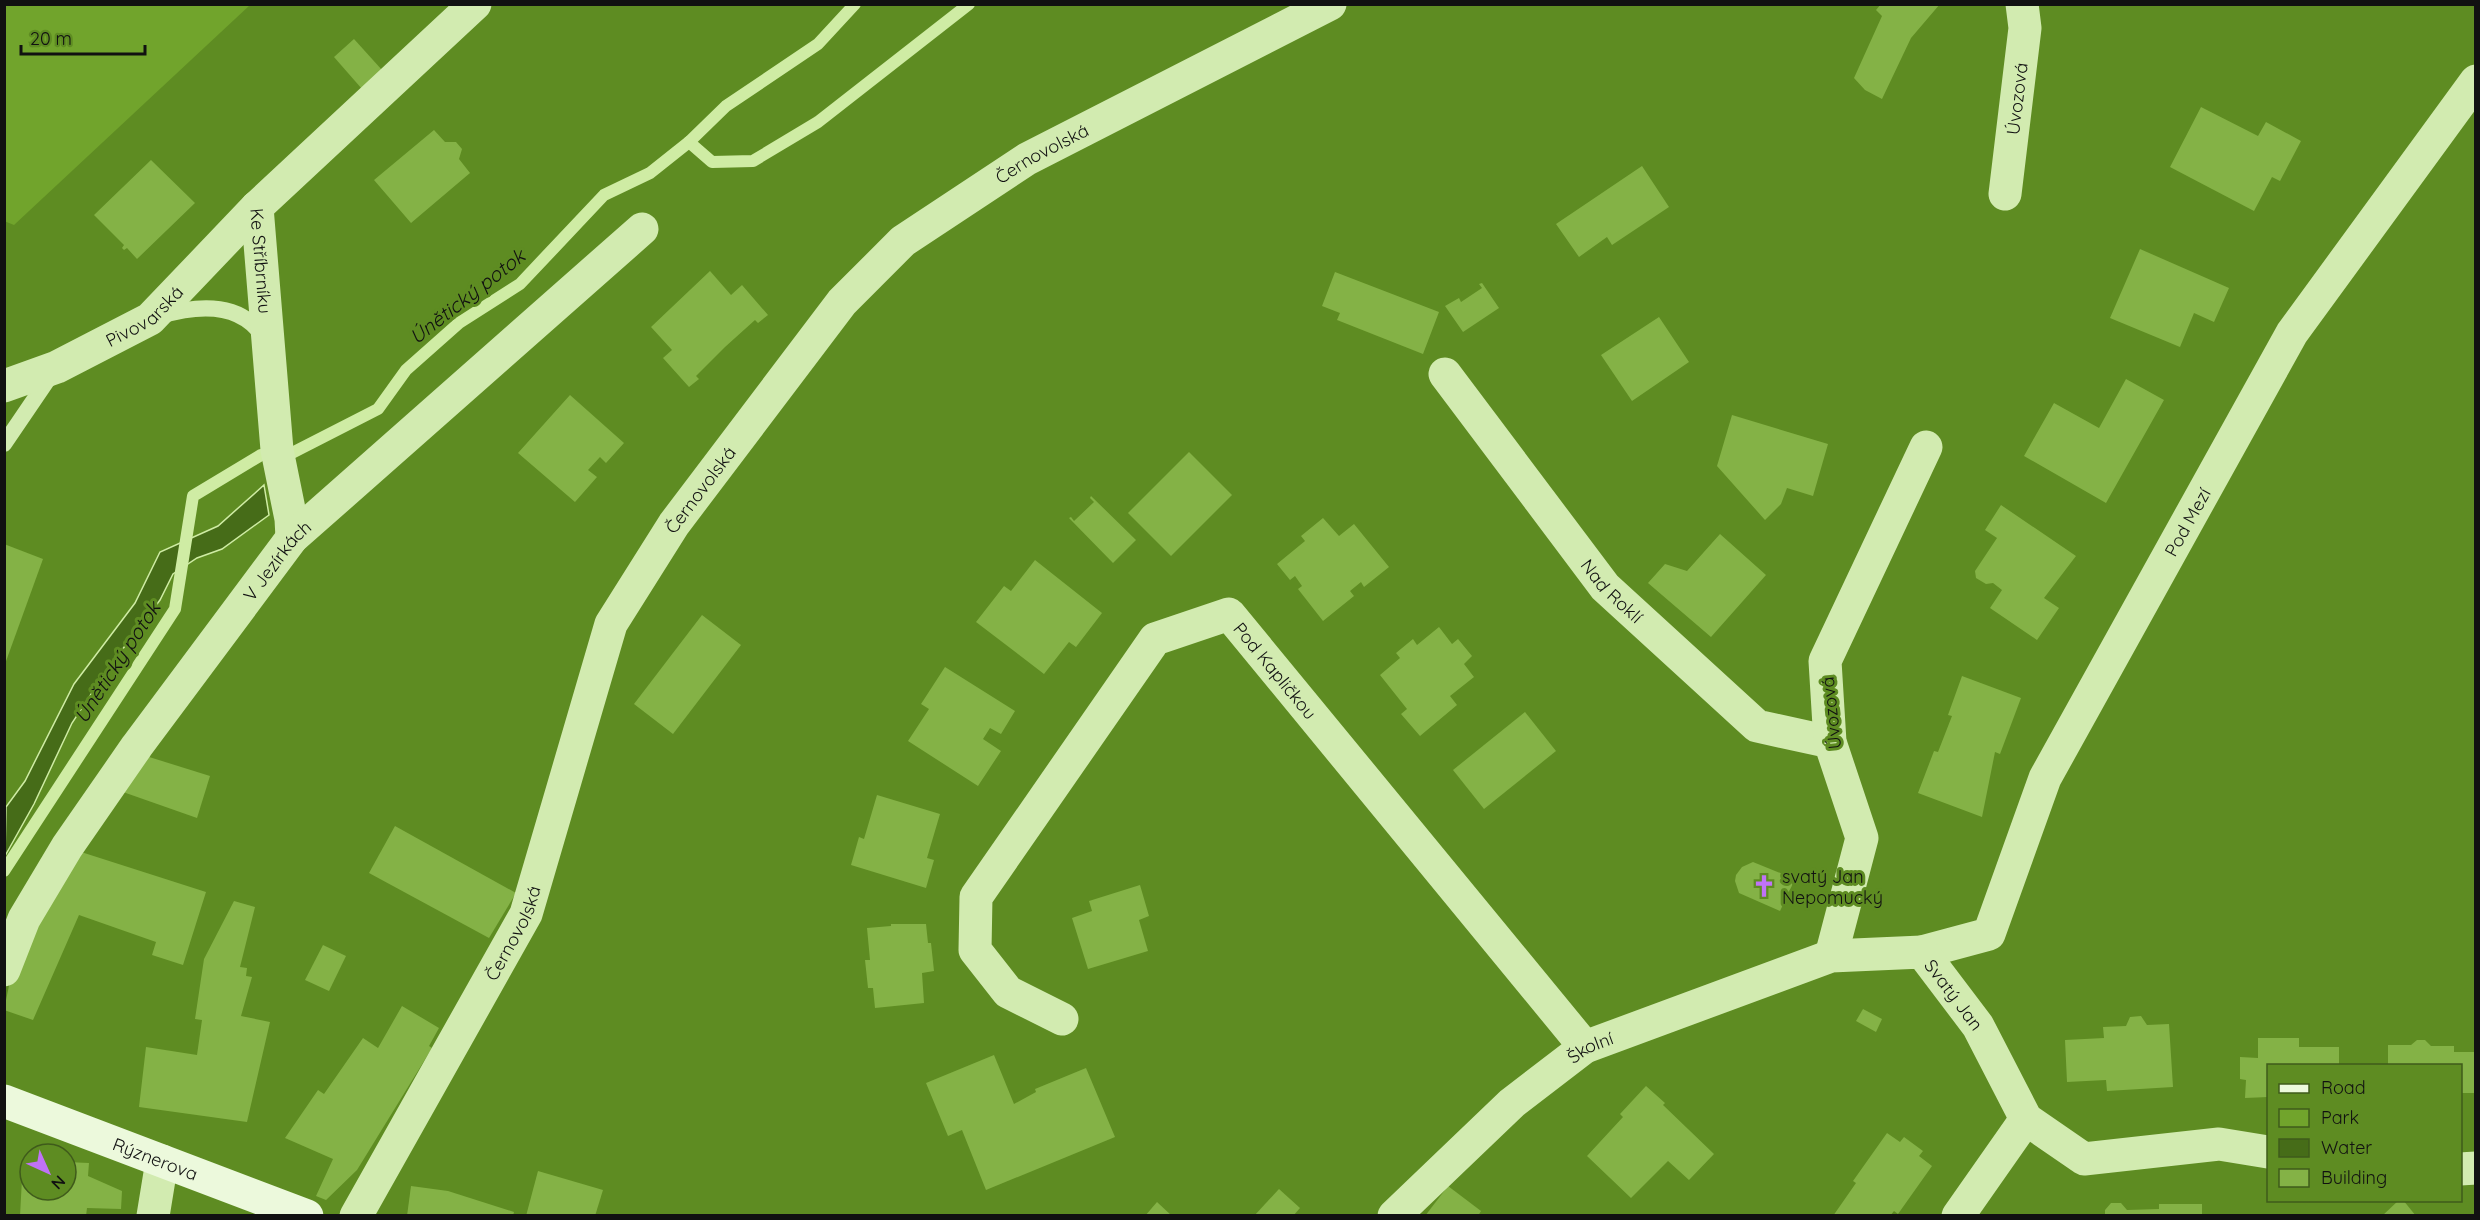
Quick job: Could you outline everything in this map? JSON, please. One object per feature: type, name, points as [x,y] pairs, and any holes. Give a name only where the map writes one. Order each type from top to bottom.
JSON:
[{"type":"street","name":"Ke Stříbrníku","points":[[291,529],[277,450],[257,207],[475,4]]},
{"type":"street","name":"Černovolská","points":[[356,1215],[526,914],[611,624],[674,524],[842,303],[903,241],[1027,159],[1330,4]]},
{"type":"street","name":"Úvozová","points":[[2005,194],[2025,28],[2022,4]]},
{"type":"street","name":"Pod Mezí","points":[[1922,952],[1989,933],[2045,778],[2292,333],[2475,81]]},
{"type":"street","name":"Pivovarská","points":[[4,386],[57,367],[150,319],[257,207]]},
{"type":"street","name":"V Jezírkách","points":[[4,970],[24,919],[67,846],[291,529],[642,229]]},
{"type":"street","name":"Nad Roklí","points":[[1445,374],[1605,587],[1757,726],[1830,742]]},
{"type":"street","name":"Úvozová","points":[[1831,956],[1862,838],[1830,742],[1826,661],[1926,447]]},
{"type":"street","name":"Pod Kapličkou","points":[[1062,1019],[1008,992],[975,950],[976,897],[1155,639],[1229,614],[1585,1047]]},
{"type":"street","name":"Svatý Jan","points":[[1831,956],[1922,952],[1978,1026],[2026,1119],[2084,1159],[2219,1144],[2267,1152]]},
{"type":"street","name":"Školní","points":[[1394,1215],[1512,1103],[1585,1047],[1831,956]]},
{"type":"street","name":"Rýznerova","points":[[4,1101],[307,1215]]},
{"type":"street","points":[[1958,1215],[2026,1119]]},
{"type":"street","points":[[153,1215],[162,1161]]},
{"type":"lane","points":[[150,319],[179,310],[207,307],[240,316],[258,328],[269,346]]},
{"type":"lane","points":[[4,444],[57,367]]},
{"type":"green space","points":[[4,5],[250,5],[14,225],[4,221]]},
{"type":"water","points":[[264,485],[269,515],[222,549],[197,558],[173,574],[160,600],[109,667],[72,723],[34,804],[5,856],[6,807],[25,781],[74,684],[135,603],[160,552],[218,526]]},
{"type":"building","points":[[1881,4],[1940,4],[1911,38],[1882,99],[1865,90],[1854,78],[1882,16],[1876,10]]},
{"type":"building","points":[[354,39],[382,70],[362,89],[334,57]]},
{"type":"building","points":[[2201,107],[2258,136],[2266,122],[2301,141],[2280,181],[2272,177],[2254,211],[2170,167]]},
{"type":"building","points":[[434,130],[445,142],[456,142],[462,149],[459,159],[470,173],[411,223],[374,180]]},
{"type":"building","points":[[151,160],[195,203],[137,259],[127,248],[124,250],[122,248],[124,245],[94,215]]},
{"type":"building","points":[[1642,166],[1669,207],[1612,245],[1607,237],[1579,257],[1556,224]]},
{"type":"building","points":[[2140,249],[2229,288],[2214,322],[2194,313],[2180,347],[2110,318]]},
{"type":"building","points":[[710,271],[731,295],[742,285],[768,315],[758,323],[755,320],[725,347],[696,376],[699,379],[689,387],[663,358],[672,350],[651,327]]},
{"type":"building","points":[[1335,272],[1439,312],[1423,354],[1337,320],[1340,313],[1322,306]]},
{"type":"building","points":[[1482,283],[1499,308],[1463,332],[1445,306],[1459,298],[1461,302],[1482,288],[1479,284]]},
{"type":"building","points":[[1659,317],[1689,362],[1632,401],[1601,355]]},
{"type":"building","points":[[2126,379],[2164,400],[2106,503],[2024,456],[2054,403],[2099,428]]},
{"type":"building","points":[[570,395],[624,443],[606,463],[600,457],[588,470],[597,477],[575,502],[518,453]]},
{"type":"building","points":[[1732,415],[1828,444],[1813,496],[1787,488],[1781,504],[1765,520],[1717,466]]},
{"type":"building","points":[[1189,452],[1232,495],[1171,556],[1128,513]]},
{"type":"building","points":[[1091,496],[1136,540],[1113,563],[1069,518],[1071,517],[1074,521],[1094,502]]},
{"type":"building","points":[[2001,505],[2076,556],[2044,598],[2059,608],[2037,640],[1990,608],[2002,590],[1993,583],[1986,584],[1976,578],[1975,571],[1997,538],[1985,530]]},
{"type":"building","points":[[1323,518],[1339,536],[1354,524],[1389,567],[1364,587],[1361,582],[1350,591],[1354,596],[1323,621],[1298,589],[1302,586],[1295,576],[1290,580],[1277,564],[1305,541],[1301,536]]},
{"type":"building","points":[[1720,534],[1766,575],[1711,637],[1648,583],[1665,564],[1687,571]]},
{"type":"building","points":[[4,544],[43,559],[5,664],[4,664]]},
{"type":"building","points":[[1035,560],[1102,613],[1076,647],[1069,642],[1044,674],[976,622],[1004,586],[1011,591]]},
{"type":"building","points":[[702,615],[741,645],[673,734],[634,704]]},
{"type":"building","points":[[1439,627],[1452,644],[1458,639],[1472,656],[1464,664],[1474,677],[1450,696],[1457,705],[1420,736],[1401,714],[1407,709],[1380,675],[1400,658],[1396,653],[1413,639],[1417,645]]},
{"type":"building","points":[[945,667],[1015,711],[1001,734],[990,728],[983,739],[1001,751],[978,786],[908,741],[929,709],[921,704]]},
{"type":"building","points":[[1962,676],[2021,698],[2000,754],[1995,752],[1982,817],[1918,793],[1934,751],[1938,752],[1952,716],[1948,715]]},
{"type":"building","points":[[1525,712],[1556,751],[1484,809],[1453,770]]},
{"type":"building","points":[[146,756],[210,776],[197,818],[123,792]]},
{"type":"building","points":[[877,795],[940,814],[927,858],[934,860],[926,888],[851,865],[859,837],[864,839]]},
{"type":"building","points":[[395,826],[516,893],[489,938],[369,873]]},
{"type":"building","points":[[78,851],[206,892],[183,965],[152,955],[156,942],[79,915],[33,1020],[4,1010],[13,966]]},
{"type":"building","name":"svatý Jan Nepomucký","points":[[1753,862],[1795,879],[1780,911],[1739,893],[1735,881],[1736,875],[1742,867]]},
{"type":"building","points":[[1140,885],[1149,916],[1139,920],[1148,951],[1088,969],[1072,918],[1092,911],[1089,901]]},
{"type":"building","points":[[234,901],[255,907],[240,967],[247,968],[246,976],[252,977],[241,1016],[270,1022],[247,1122],[139,1107],[146,1047],[197,1055],[202,1020],[195,1019],[204,959]]},
{"type":"building","points":[[891,924],[926,924],[934,971],[922,973],[924,1003],[875,1008],[873,988],[868,988],[865,960],[870,960],[867,928],[891,926]]},
{"type":"building","points":[[323,945],[346,956],[329,991],[305,980]]},
{"type":"building","points":[[402,1006],[439,1028],[429,1046],[432,1048],[357,1170],[326,1200],[316,1196],[333,1159],[285,1138],[318,1090],[324,1094],[363,1038],[378,1048]]},
{"type":"building","points":[[1863,1009],[1882,1019],[1876,1032],[1856,1021]]},
{"type":"building","points":[[2141,1016],[2147,1025],[2169,1024],[2173,1087],[2107,1091],[2106,1080],[2067,1082],[2065,1040],[2104,1038],[2103,1027],[2126,1026],[2130,1017]]},
{"type":"building","points":[[2258,1038],[2299,1038],[2299,1047],[2339,1047],[2339,1064],[2267,1064],[2267,1097],[2245,1098],[2246,1080],[2240,1079],[2240,1057],[2258,1058]]},
{"type":"building","points":[[2417,1040],[2425,1040],[2431,1046],[2454,1046],[2454,1052],[2476,1052],[2476,1093],[2462,1093],[2462,1064],[2388,1064],[2388,1045],[2411,1045]]},
{"type":"building","points":[[994,1055],[1014,1104],[1036,1092],[1035,1089],[1086,1068],[1115,1137],[986,1190],[962,1130],[948,1136],[926,1083]]},
{"type":"building","points":[[1646,1086],[1714,1154],[1689,1180],[1668,1161],[1631,1198],[1587,1156],[1623,1117],[1620,1114]]},
{"type":"building","points":[[1887,1133],[1900,1142],[1904,1137],[1923,1151],[1919,1156],[1932,1166],[1898,1214],[1894,1211],[1890,1216],[1833,1216],[1856,1183],[1853,1181]]},
{"type":"building","points":[[78,1163],[89,1163],[88,1176],[122,1191],[121,1209],[87,1208],[86,1216],[20,1216],[21,1202],[78,1202]]},
{"type":"building","points":[[538,1171],[603,1190],[595,1216],[526,1216]]},
{"type":"building","points":[[411,1186],[448,1191],[514,1212],[513,1216],[407,1216]]},
{"type":"building","points":[[1448,1186],[1481,1211],[1478,1216],[1425,1216]]},
{"type":"building","points":[[1279,1189],[1300,1208],[1293,1216],[1254,1216]]},
{"type":"building","points":[[1157,1202],[1172,1216],[1145,1216]]},
{"type":"building","points":[[2397,1202],[2405,1202],[2416,1216],[2382,1216]]},
{"type":"building","points":[[2111,1203],[2121,1203],[2127,1210],[2159,1209],[2159,1204],[2202,1204],[2202,1216],[2105,1216],[2105,1210]]},
{"type":"waterway","name":"Únětický potok","points":[[4,871],[175,609],[193,496],[261,455],[290,454],[378,409],[406,370],[459,323],[520,284],[604,195],[650,173],[689,142],[726,106],[818,44],[855,4]]},
{"type":"waterway","points":[[689,142],[712,162],[753,161],[818,122],[969,4]]},
{"type":"place","name":"svatý Jan Nepomucký","points":[[1764,886]]}]
